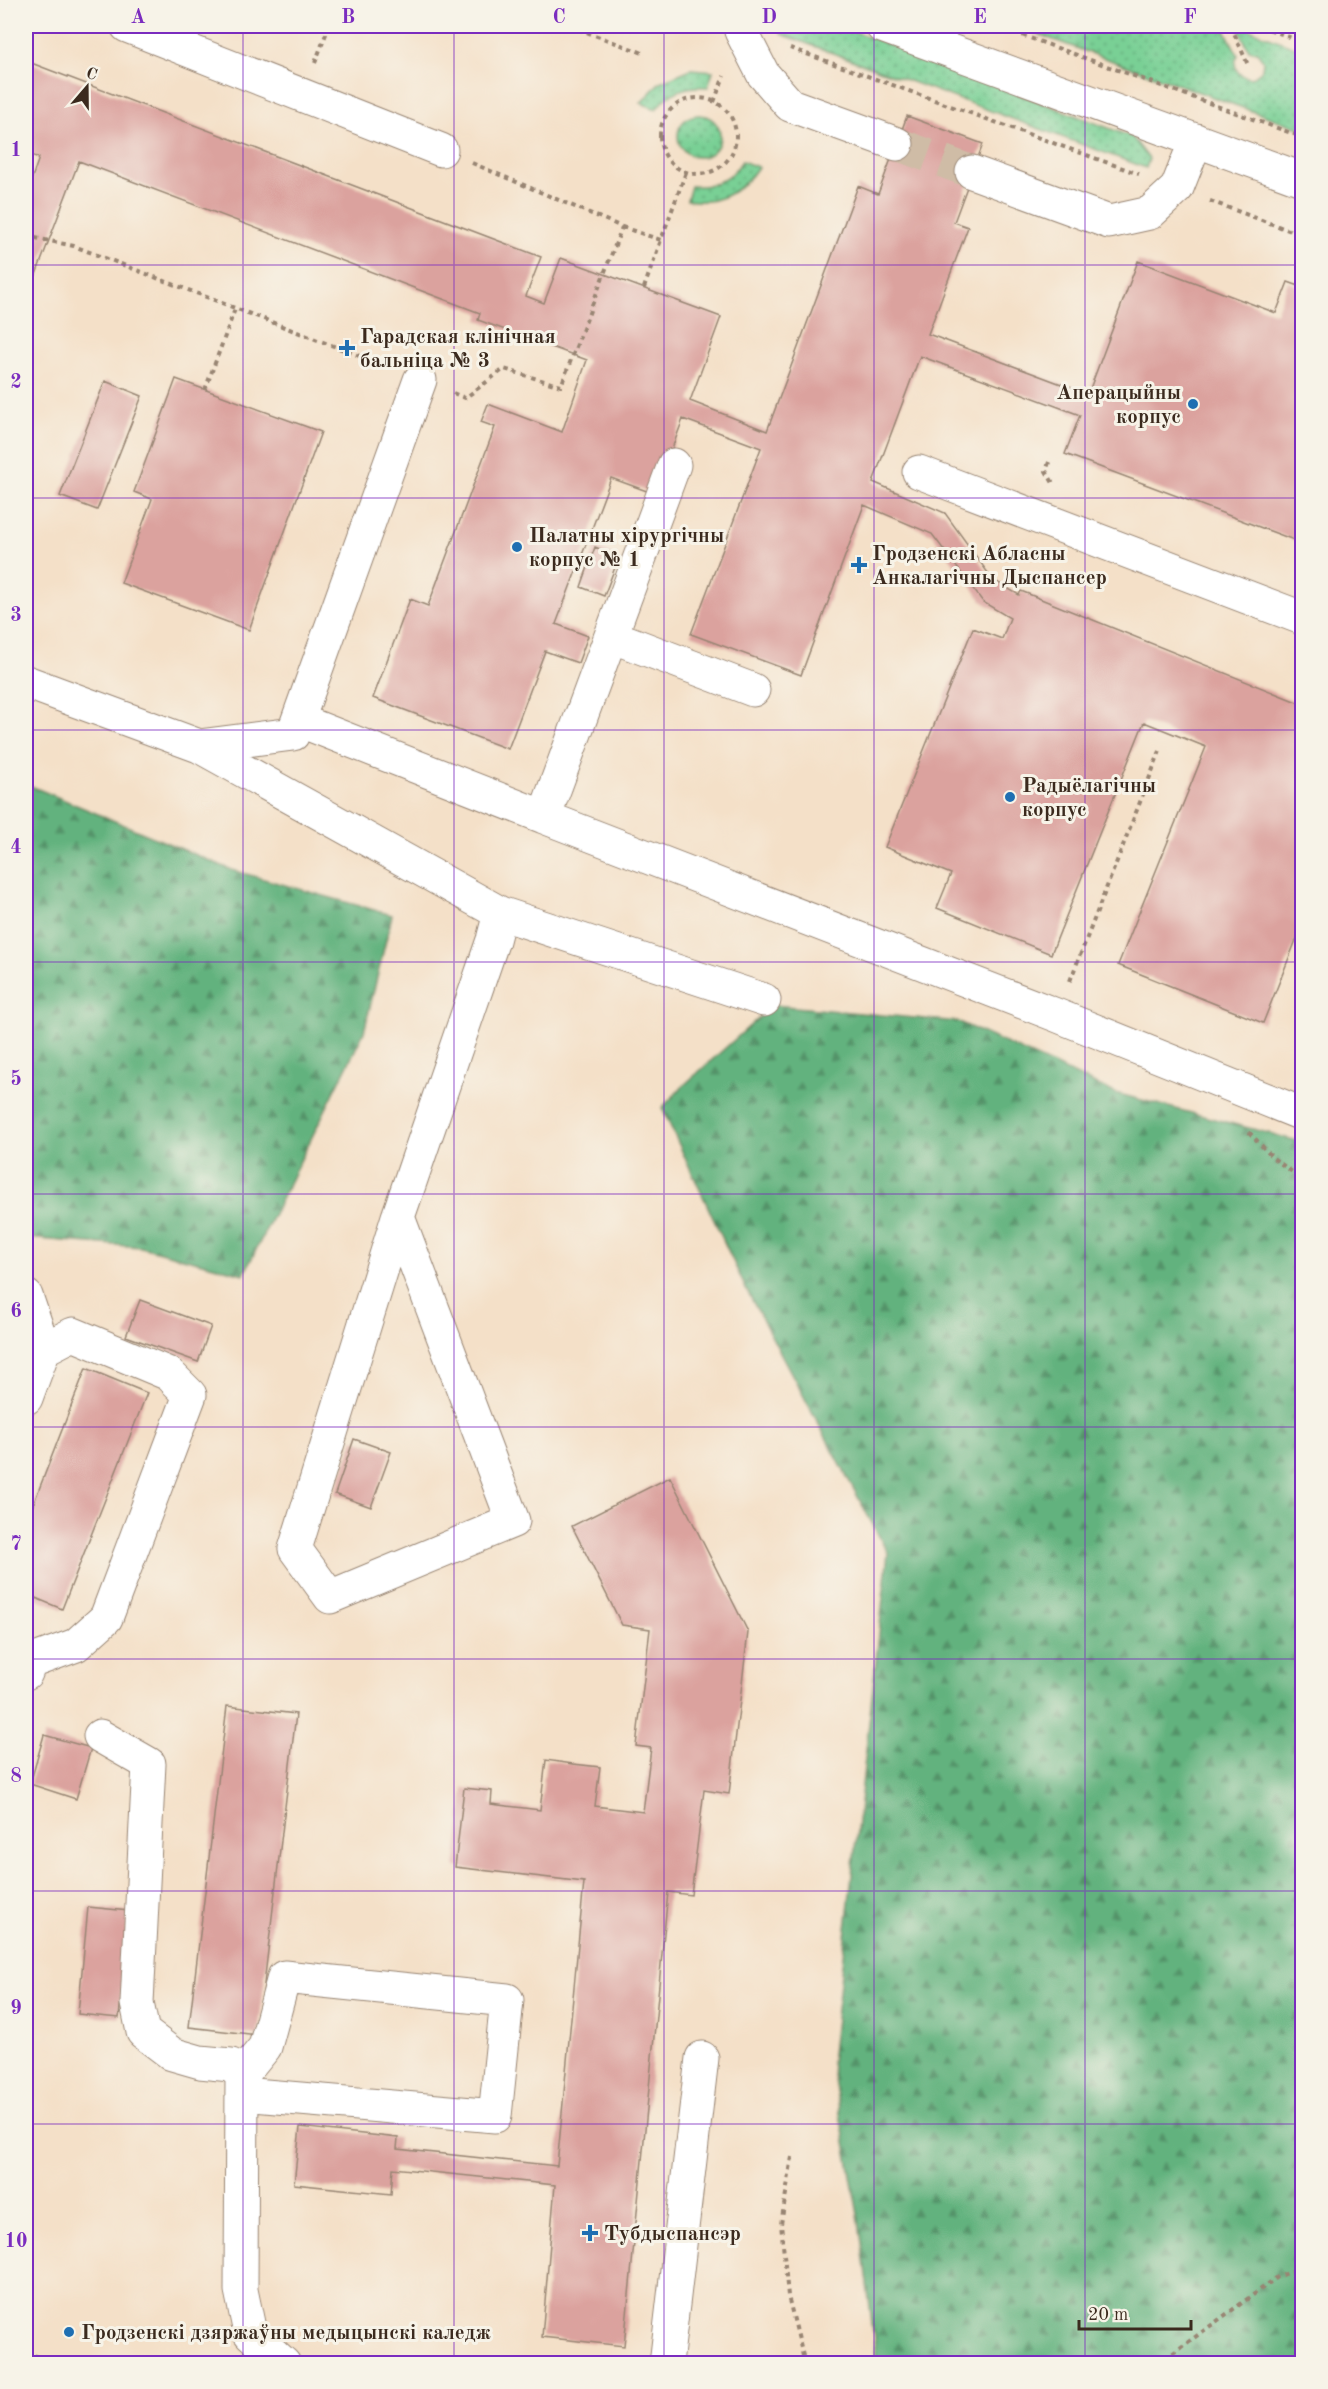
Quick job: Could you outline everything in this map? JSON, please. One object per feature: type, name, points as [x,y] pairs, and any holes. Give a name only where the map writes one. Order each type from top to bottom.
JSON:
[{"type":"lane","points":[[127,26],[441,150]]},
{"type":"lane","points":[[882,26],[1302,179]]},
{"type":"lane","points":[[742,28],[763,74],[790,105],[897,144]]},
{"type":"lane","points":[[972,172],[1109,222],[1150,213],[1177,188],[1196,140]]},
{"type":"lane","points":[[199,746],[293,734],[420,380]]},
{"type":"lane","points":[[544,817],[674,465]]},
{"type":"lane","points":[[919,472],[1302,618]]},
{"type":"lane","points":[[611,636],[753,690]]},
{"type":"lane","points":[[26,682],[199,746],[500,913],[765,1000]]},
{"type":"lane","points":[[298,720],[1302,1113]]},
{"type":"lane","points":[[399,1217],[513,1521],[330,1597],[295,1549],[399,1217],[493,940],[500,913]]},
{"type":"lane","points":[[26,1296],[44,1348],[26,1398]]},
{"type":"lane","points":[[27,1665],[76,1645],[106,1618],[190,1395],[169,1374],[73,1334],[44,1348]]},
{"type":"lane","points":[[100,1737],[149,1764],[137,2003],[143,2031],[172,2054],[200,2062],[231,2065],[242,2084],[241,2290],[250,2333],[284,2364]]},
{"type":"lane","points":[[284,1977],[507,2000],[495,2116],[242,2084],[265,2047],[284,1977]]},
{"type":"lane","points":[[666,2364],[702,2058]]},
{"type":"path","points":[[570,26],[643,53]]},
{"type":"path","points":[[997,26],[1302,137]]},
{"type":"path","points":[[1232,26],[1248,65]]},
{"type":"path","points":[[1261,26],[1302,42]]},
{"type":"path","points":[[742,28],[1302,235]]},
{"type":"path","points":[[690,99],[714,102],[731,117],[736,140],[733,151],[719,168],[697,174],[686,172],[666,157],[661,140],[663,122],[679,104],[690,99]]},
{"type":"path","points":[[441,150],[622,227],[661,240]]},
{"type":"path","points":[[644,288],[686,172]]},
{"type":"path","points":[[26,236],[74,246],[465,398],[504,369],[561,386],[622,227]]},
{"type":"path","points":[[205,390],[236,309]]},
{"type":"path","points":[[1056,1015],[1160,751]]},
{"type":"path","points":[[792,2157],[781,2224],[788,2296],[805,2364]]},
{"type":"path","points":[[1158,2364],[1279,2276],[1302,2269]]},
{"type":"path","points":[[26,2352],[55,2364]]},
{"type":"green space","points":[[785,26],[840,26],[1132,137],[1149,159],[1146,168],[781,34]]},
{"type":"green space","points":[[1015,26],[1223,26],[1238,55],[1235,64],[1237,71],[1243,76],[1252,78],[1262,70],[1263,60],[1257,52],[1249,50],[1240,32],[1241,26],[1302,50],[1302,129]]},
{"type":"green space","points":[[691,69],[713,71],[708,87],[692,87],[679,91],[667,98],[656,109],[641,103],[660,82]]},
{"type":"green space","points":[[699,115],[707,116],[714,121],[719,128],[719,144],[714,151],[707,156],[699,157],[691,156],[684,151],[679,144],[678,136],[679,128],[684,121],[691,116]]},
{"type":"green space","points":[[742,161],[758,167],[737,190],[709,201],[687,200],[691,186],[714,184],[721,181]]},
{"type":"green space","points":[[26,784],[232,870],[392,915],[364,1032],[244,1274],[141,1247],[26,1238]]},
{"type":"green space","points":[[773,1005],[959,1022],[1115,1093],[1302,1142],[1302,2363],[877,2363],[859,2220],[831,2063],[888,1553],[746,1289],[662,1108],[683,1086]]},
{"type":"building","points":[[26,61],[541,257],[526,296],[544,303],[561,258],[721,317],[690,401],[767,431],[858,186],[878,194],[907,116],[983,144],[954,222],[968,227],[928,334],[1088,394],[1138,261],[1276,313],[1288,282],[1302,287],[1302,543],[1065,454],[1080,415],[920,356],[873,482],[945,513],[993,580],[1019,595],[1021,591],[1302,704],[1302,925],[1263,1023],[1118,965],[1206,747],[1144,722],[1051,954],[937,908],[951,874],[885,847],[973,628],[1002,639],[1010,618],[983,602],[932,534],[864,505],[801,675],[691,634],[761,448],[683,419],[655,494],[611,478],[556,624],[588,636],[578,663],[545,651],[508,749],[373,698],[410,599],[428,606],[495,427],[481,422],[488,404],[562,432],[587,360],[478,320],[480,313],[79,161],[26,301],[26,195],[39,158],[26,153]]},
{"type":"building","points":[[176,379],[321,432],[249,630],[121,583],[152,499],[134,492]]},
{"type":"building","points":[[105,381],[142,396],[97,510],[60,496]]},
{"type":"building","points":[[595,547],[619,557],[604,596],[581,587]]},
{"type":"building","points":[[140,1300],[211,1326],[198,1362],[126,1336]]},
{"type":"building","points":[[86,1368],[147,1393],[62,1609],[26,1594],[26,1523]]},
{"type":"building","points":[[354,1439],[391,1452],[371,1507],[335,1494]]},
{"type":"building","points":[[670,1477],[748,1632],[729,1794],[704,1790],[691,1895],[668,1892],[624,2346],[542,2337],[555,2185],[393,2168],[391,2194],[294,2184],[300,2127],[398,2138],[397,2149],[557,2166],[584,1882],[455,1867],[464,1788],[492,1791],[491,1804],[540,1810],[546,1760],[600,1767],[595,1806],[643,1812],[651,1748],[636,1746],[650,1629],[622,1625],[572,1526]]},
{"type":"building","points":[[227,1706],[296,1714],[258,2035],[189,2027]]},
{"type":"building","points":[[44,1735],[91,1748],[76,1799],[30,1784]]},
{"type":"building","points":[[88,1907],[129,1911],[119,2018],[78,2014]]},
{"type":"tunnel","points":[[897,144],[972,172]]},
{"type":"place","name":"Гарадская клінічная бальніца № 3","points":[[347,348]]},
{"type":"place","name":"Аперацыйны корпус","points":[[1193,404]]},
{"type":"place","name":"Палатны хірургічны корпус № 1","points":[[517,547]]},
{"type":"place","name":"Гродзенскі Абласны Анкалагічны Дыспансер","points":[[859,565]]},
{"type":"place","name":"Радыёлагічны корпус","points":[[1010,797]]},
{"type":"place","name":"Тубдыспансэр","points":[[590,2233]]},
{"type":"place","name":"Гродзенскі дзяржаўны медыцынскі каледж","points":[[69,2332]]}]
